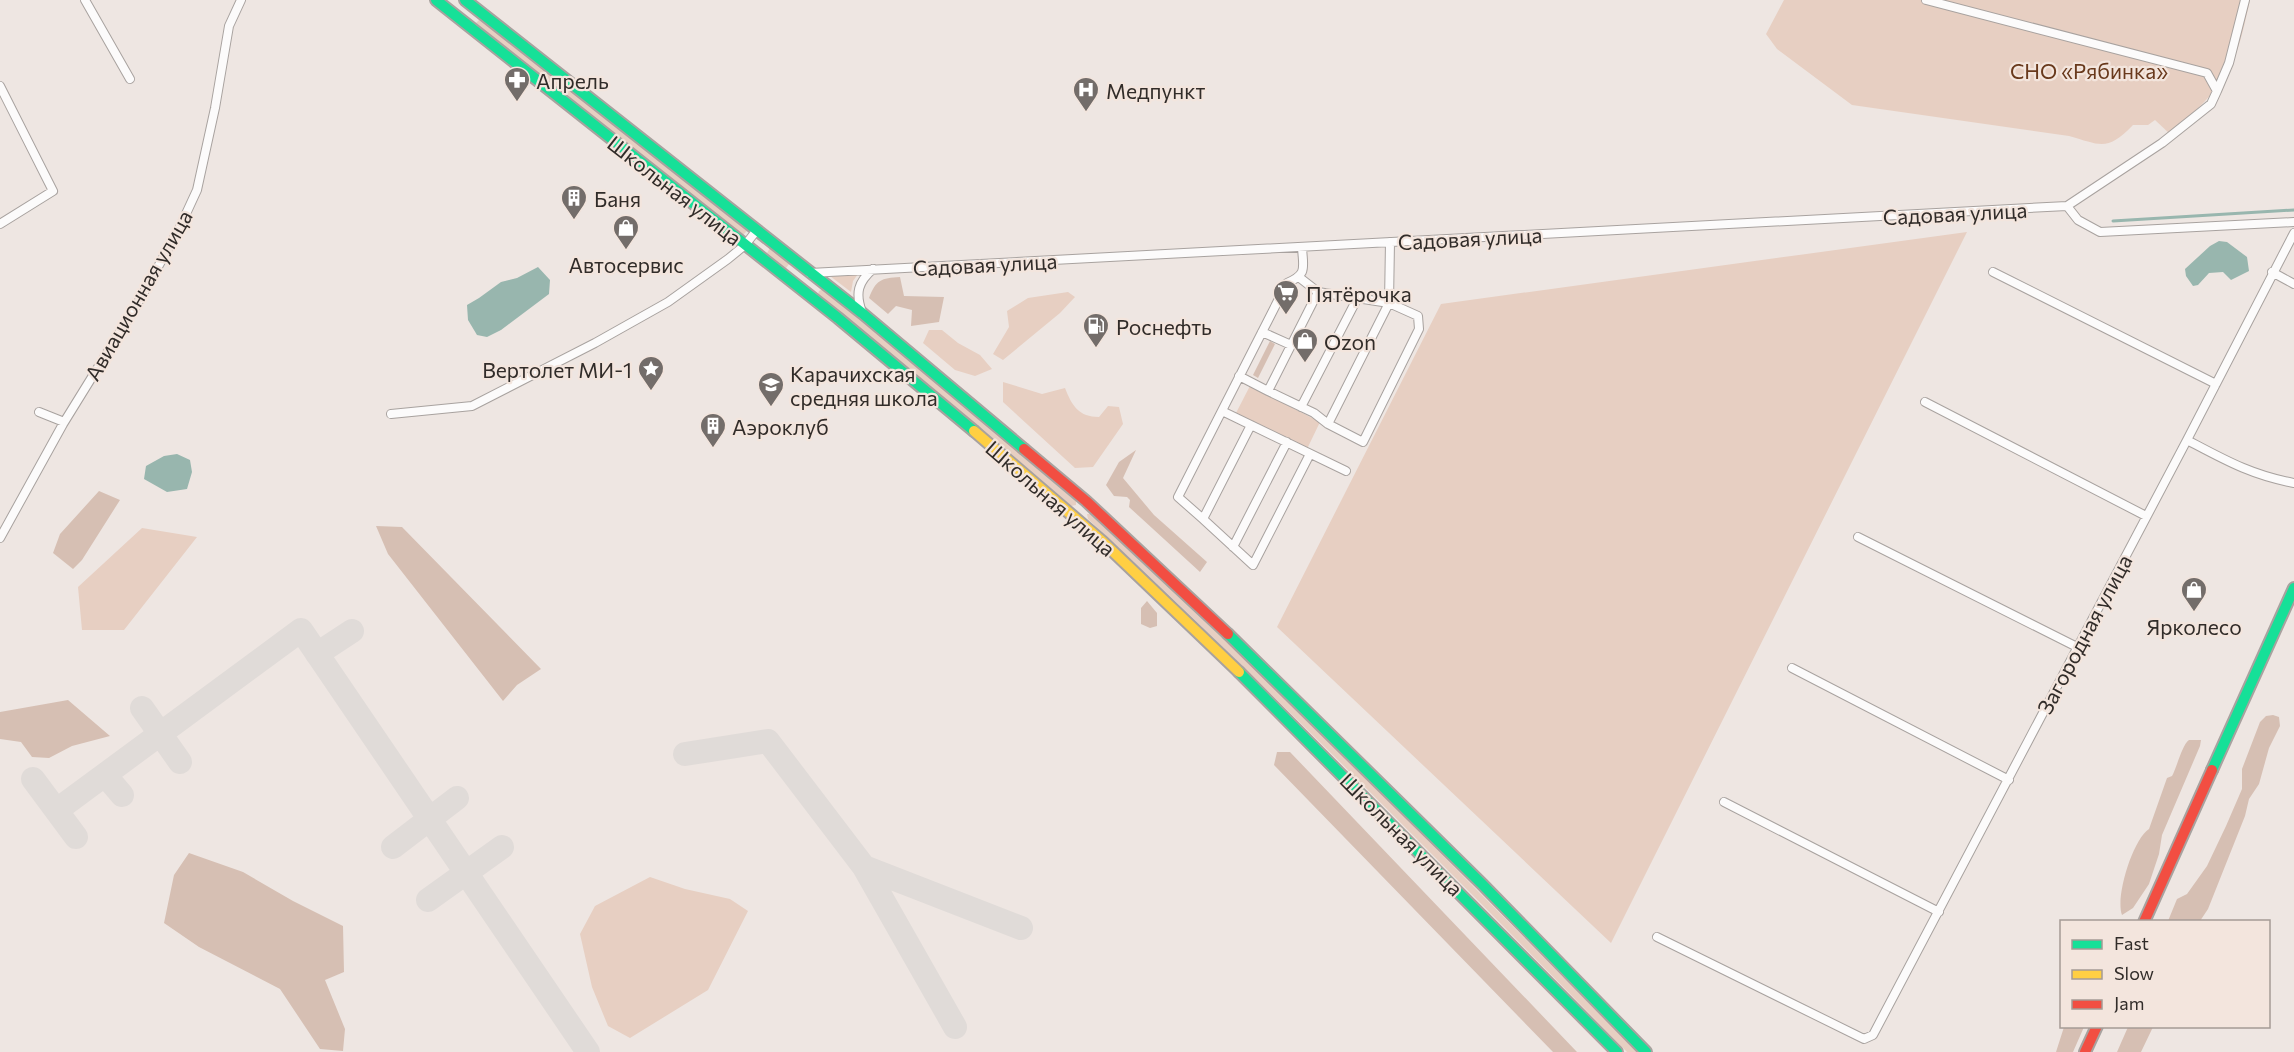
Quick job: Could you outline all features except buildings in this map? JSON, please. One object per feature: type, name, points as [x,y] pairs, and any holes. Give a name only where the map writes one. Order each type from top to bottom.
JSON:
[{"type":"main road","name":"Школьная улица","points":[[436,0],[798,287],[955,414],[1073,515],[1244,676],[1467,898],[1617,1052]]},
{"type":"main road","name":"Школьная улица","points":[[465,0],[862,313],[1086,501],[1258,663],[1482,884],[1646,1052]]},
{"type":"main road","points":[[798,287],[810,273]]},
{"type":"main road","points":[[1073,515],[1086,501]]},
{"type":"main road","points":[[2144,920],[2294,588]]},
{"type":"main road","points":[[2153,920],[2294,610]]},
{"type":"main road","points":[[2085,1052],[2096,1028]]},
{"type":"main road","points":[[2095,1052],[2105,1028]]},
{"type":"street","points":[[86,0],[130,79]]},
{"type":"street","name":"Авиационная улица","points":[[0,538],[64,422],[139,301],[180,229],[197,190],[215,108],[229,26],[241,0]]},
{"type":"street","points":[[1926,0],[2207,73],[2217,91]]},
{"type":"street","points":[[2245,0],[2229,63],[2211,104],[2162,143],[2067,206],[2078,220],[2100,232],[2294,222]]},
{"type":"street","points":[[0,86],[53,191],[0,224]]},
{"type":"street","points":[[0,108],[9,103]]},
{"type":"street","name":"Садовая улица","points":[[810,273],[2067,206]]},
{"type":"street","name":"Школьная улица","points":[[391,414],[472,406],[595,343],[668,302],[745,245],[757,230]]},
{"type":"street","name":"Загородная улица","points":[[1657,937],[1864,1039],[1873,1035],[2009,780],[2294,233]]},
{"type":"street","points":[[1328,424],[1389,303],[1390,242]]},
{"type":"street","points":[[1302,247],[1303,272],[1300,278],[1287,283],[1178,497],[1253,565],[1310,454]]},
{"type":"street","points":[[862,313],[857,290],[864,276],[873,269]]},
{"type":"street","points":[[1993,272],[2216,384]]},
{"type":"street","points":[[2272,272],[2294,284]]},
{"type":"street","points":[[1239,376],[1314,413],[1328,424],[1363,442],[1419,329],[1418,316],[1389,303],[1318,292],[1300,278]]},
{"type":"street","points":[[1268,390],[1318,292]]},
{"type":"street","points":[[1301,407],[1358,297]]},
{"type":"street","points":[[1262,332],[1291,345]]},
{"type":"street","points":[[1925,402],[2146,516]]},
{"type":"street","points":[[1222,411],[1346,471]]},
{"type":"street","points":[[39,412],[64,422]]},
{"type":"street","points":[[1203,519],[1251,425]]},
{"type":"street","points":[[2187,440],[2243,470],[2294,483]]},
{"type":"street","points":[[1233,547],[1287,442]]},
{"type":"street","points":[[1858,537],[2077,647]]},
{"type":"street","points":[[1792,668],[2009,780]]},
{"type":"street","points":[[1724,802],[1939,912]]},
{"type":"green space","name":"СНО «Рябинка»","points":[[1784,0],[2250,0],[2234,60],[2225,77],[2211,95],[2171,135],[2155,120],[2148,125],[2133,125],[2110,143],[2096,144],[2069,136],[1852,105],[1777,49],[1766,34]]},
{"type":"green space","points":[[480,19],[747,231],[743,235],[476,23]]},
{"type":"green space","points":[[1967,232],[1611,943],[1277,627],[1441,304]]},
{"type":"green space","points":[[770,248],[790,263],[786,268],[767,253]]},
{"type":"green space","points":[[858,274],[853,281],[851,292],[830,276]]},
{"type":"green space","points":[[823,289],[1076,501],[1076,505],[1071,506],[818,294]]},
{"type":"green space","points":[[1068,292],[1075,297],[1060,313],[1003,360],[993,354],[1009,327],[1007,311],[1028,298]]},
{"type":"green space","points":[[929,330],[942,330],[958,343],[980,355],[992,369],[975,376],[955,370],[923,343]]},
{"type":"green space","points":[[1003,382],[1042,394],[1065,388],[1070,400],[1081,413],[1099,417],[1108,406],[1119,407],[1123,424],[1093,467],[1075,468],[1003,402]]},
{"type":"green space","points":[[1252,382],[1271,392],[1269,396],[1320,422],[1307,449],[1236,413]]},
{"type":"green space","points":[[1087,514],[1091,514],[1161,579],[1299,712],[1637,1052],[1627,1052],[1293,716],[1088,519]]},
{"type":"green space","points":[[142,528],[197,537],[124,630],[82,630],[78,587]]},
{"type":"green space","points":[[650,877],[685,889],[730,899],[748,911],[708,990],[630,1038],[608,1026],[592,987],[580,934],[595,906]]},
{"type":"shaded area","points":[[900,277],[904,296],[944,297],[939,322],[911,326],[912,310],[896,306],[888,314],[869,298],[880,281]]},
{"type":"shaded area","points":[[1270,341],[1275,344],[1258,378],[1253,375]]},
{"type":"shaded area","points":[[1136,450],[1123,478],[1154,515],[1207,562],[1200,572],[1129,507],[1130,500],[1127,497],[1114,496],[1106,485],[1119,462]]},
{"type":"shaded area","points":[[99,491],[120,500],[82,560],[73,569],[53,553],[60,534]]},
{"type":"shaded area","points":[[376,526],[402,527],[541,669],[517,685],[503,701],[388,554]]},
{"type":"shaded area","points":[[1147,601],[1157,613],[1157,626],[1150,628],[1141,624],[1141,608]]},
{"type":"shaded area","points":[[68,700],[110,736],[72,746],[49,758],[32,757],[21,742],[0,739],[0,712]]},
{"type":"shaded area","points":[[2266,716],[2279,717],[2280,726],[2269,748],[2259,784],[2249,799],[2245,816],[2208,909],[2201,920],[2168,920],[2177,899],[2187,894],[2207,866],[2242,789],[2242,769],[2260,722]]},
{"type":"shaded area","points":[[2189,740],[2201,740],[2200,746],[2162,835],[2159,854],[2149,884],[2133,908],[2122,915],[2121,895],[2127,869],[2137,844],[2149,829],[2167,778],[2172,776],[2184,746]]},
{"type":"shaded area","points":[[1277,752],[1290,752],[1577,1052],[1553,1052],[1274,765]]},
{"type":"shaded area","points":[[189,853],[243,872],[343,926],[344,972],[325,980],[345,1029],[343,1051],[320,1049],[280,989],[199,947],[164,923],[174,875]]},
{"type":"shaded area","points":[[2064,1028],[2084,1028],[2073,1052],[2056,1052]]},
{"type":"shaded area","points":[[2128,1028],[2153,1028],[2141,1052],[2117,1052]]},
{"type":"water","points":[[2219,241],[2227,242],[2247,257],[2249,271],[2231,280],[2223,272],[2209,273],[2198,285],[2193,286],[2186,276],[2185,269],[2210,246]]},
{"type":"water","points":[[538,267],[550,280],[549,294],[501,330],[487,337],[477,335],[468,320],[467,305],[501,282],[517,278]]},
{"type":"water","points":[[177,454],[190,460],[192,472],[187,489],[167,492],[144,479],[146,466],[164,456]]},
{"type":"waterway","points":[[2113,221],[2294,210]]},
{"type":"taxiway","points":[[57,810],[301,630],[588,1052]]},
{"type":"taxiway","points":[[317,654],[352,631]]},
{"type":"taxiway","points":[[142,708],[180,762]]},
{"type":"taxiway","points":[[685,754],[768,741],[864,867],[955,1027]]},
{"type":"taxiway","points":[[105,775],[122,795]]},
{"type":"taxiway","points":[[33,779],[76,837]]},
{"type":"taxiway","points":[[393,847],[457,798]]},
{"type":"taxiway","points":[[428,900],[502,847]]},
{"type":"taxiway","points":[[864,867],[1021,928]]},
{"type":"traffic: fast","points":[[436,0],[838,318],[974,431]]},
{"type":"traffic: fast","points":[[465,0],[862,313],[1024,449]]},
{"type":"traffic: fast","points":[[2212,770],[2294,588]]},
{"type":"traffic: fast","points":[[1228,634],[1482,884],[1646,1052]]},
{"type":"traffic: fast","points":[[1239,672],[1617,1052]]},
{"type":"traffic: slow","points":[[974,431],[1103,542],[1239,672]]},
{"type":"traffic: jam","points":[[1024,449],[1086,501],[1228,634]]},
{"type":"traffic: jam","points":[[2145,920],[2212,770]]},
{"type":"traffic: jam","points":[[2085,1052],[2096,1028]]},
{"type":"place","name":"Апрель","points":[[517,103]]},
{"type":"place","name":"Медпункт","points":[[1086,113]]},
{"type":"place","name":"Баня","points":[[574,221]]},
{"type":"place","name":"Автосервис","points":[[626,251]]},
{"type":"place","name":"Пятёрочка","points":[[1286,316]]},
{"type":"place","name":"Роснефть","points":[[1096,349]]},
{"type":"place","name":"Ozon","points":[[1305,364]]},
{"type":"place","name":"Вертолет МИ-1","points":[[651,392]]},
{"type":"place","name":"Карачихская средняя школа","points":[[771,408]]},
{"type":"place","name":"Аэроклуб","points":[[713,449]]},
{"type":"place","name":"Ярколесо","points":[[2194,613]]}]
